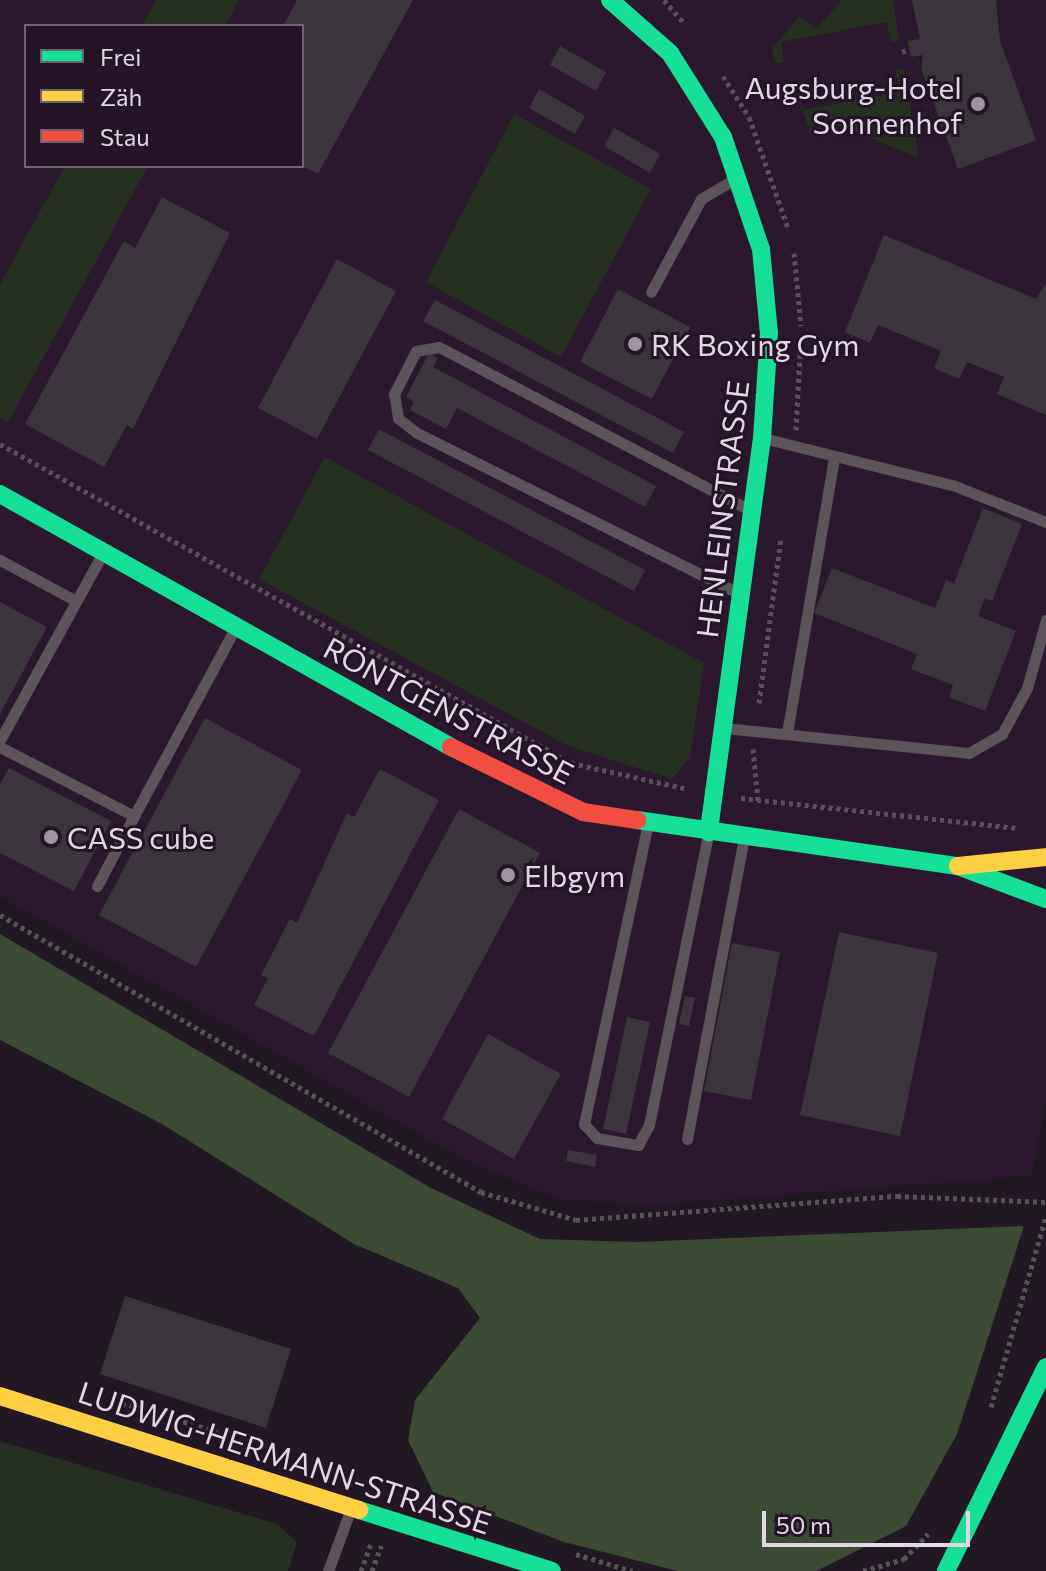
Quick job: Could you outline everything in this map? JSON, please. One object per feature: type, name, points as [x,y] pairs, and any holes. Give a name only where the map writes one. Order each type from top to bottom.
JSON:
[{"type":"street","name":"HENLEINSTRASSE","points":[[610,0],[670,53],[723,137],[761,249],[769,333],[762,438],[709,832]]},
{"type":"street","name":"RÖNTGENSTRASSE","points":[[0,494],[516,783],[583,812],[958,866],[1046,899]]},
{"type":"street","name":"RÖNTGENSTRASSE","points":[[958,866],[1046,857]]},
{"type":"street","points":[[946,1571],[1046,1367]]},
{"type":"street","name":"LUDWIG-HERMANN-STRASSE","points":[[0,1396],[552,1571]]},
{"type":"lane","points":[[651,292],[701,199],[737,178]]},
{"type":"lane","points":[[742,595],[417,433],[398,418],[394,394],[416,351],[439,347],[752,511]]},
{"type":"lane","points":[[762,438],[955,486],[1046,522]]},
{"type":"lane","points":[[787,733],[834,458]]},
{"type":"lane","points":[[0,740],[103,552]]},
{"type":"lane","points":[[0,560],[76,601]]},
{"type":"lane","points":[[722,727],[969,753],[1002,734],[1027,688],[1046,620]]},
{"type":"lane","points":[[97,886],[236,626]]},
{"type":"lane","points":[[0,747],[134,816]]},
{"type":"lane","points":[[648,822],[584,1124],[597,1138],[638,1145],[649,1125],[709,832]]},
{"type":"lane","points":[[687,1139],[744,837]]},
{"type":"lane","points":[[328,1571],[351,1508]]},
{"type":"path","points":[[902,52],[909,49]]},
{"type":"path","points":[[0,444],[571,763],[713,795],[1022,828]]},
{"type":"path","points":[[0,915],[481,1192],[576,1220],[897,1196],[1046,1202]]},
{"type":"path","points":[[986,1418],[1046,1216]]},
{"type":"path","points":[[863,1571],[916,1551],[936,1523]]},
{"type":"path","points":[[361,1571],[372,1542]]},
{"type":"path","points":[[372,1571],[381,1545]]},
{"type":"shaded area","points":[[0,0],[1046,0],[1046,1103],[1032,1176],[651,1205],[560,1200],[461,1158],[0,896]]},
{"type":"green space","points":[[156,0],[239,0],[226,24],[143,24]]},
{"type":"green space","points":[[842,0],[893,0],[899,41],[891,42],[887,22],[781,42],[784,63],[776,63],[772,49],[800,16],[816,29]]},
{"type":"green space","points":[[904,69],[919,158],[820,118],[812,138],[796,91],[804,110],[899,92],[896,70]]},
{"type":"green space","points":[[514,114],[651,189],[561,357],[426,282]]},
{"type":"green space","points":[[64,168],[147,168],[8,422],[0,418],[0,284]]},
{"type":"green space","points":[[325,457],[704,663],[690,758],[672,779],[568,746],[259,579]]},
{"type":"green space","points":[[0,934],[431,1188],[540,1239],[636,1242],[1024,1226],[957,1434],[906,1526],[816,1571],[678,1571],[564,1542],[433,1492],[408,1440],[415,1400],[480,1318],[458,1288],[354,1244],[162,1124],[0,1040]]},
{"type":"green space","points":[[0,1441],[277,1524],[297,1542],[288,1571],[0,1571]]},
{"type":"building","points":[[297,0],[413,0],[318,174],[304,167],[304,24],[284,24]]},
{"type":"building","name":"Augsburg-Hotel Sonnenhof","points":[[912,0],[996,0],[1000,41],[1036,140],[958,169],[921,68],[923,55],[911,57],[908,41],[920,39]]},
{"type":"building","points":[[560,46],[606,72],[596,91],[550,65]]},
{"type":"building","points":[[539,89],[585,116],[575,134],[529,108]]},
{"type":"building","points":[[614,128],[660,154],[650,173],[604,146]]},
{"type":"building","points":[[162,197],[230,233],[133,429],[127,425],[104,467],[25,424],[124,241],[135,248]]},
{"type":"building","points":[[884,235],[1036,299],[1046,283],[1046,415],[997,394],[1004,377],[967,362],[959,379],[934,368],[941,351],[878,325],[870,343],[845,332]]},
{"type":"building","points":[[337,259],[396,291],[317,439],[258,408]]},
{"type":"building","name":"RK Boxing Gym","points":[[618,289],[690,327],[652,399],[580,362]]},
{"type":"building","points":[[435,300],[684,432],[673,453],[423,321]]},
{"type":"building","points":[[429,353],[438,358],[433,367],[656,486],[645,507],[457,408],[446,429],[410,410],[414,402],[406,397]]},
{"type":"building","points":[[379,429],[645,570],[634,591],[368,450]]},
{"type":"building","points":[[983,508],[1022,524],[992,601],[985,598],[978,616],[1016,631],[985,711],[949,697],[953,685],[911,669],[917,654],[814,613],[832,568],[935,608],[946,580],[954,583]]},
{"type":"building","points":[[0,602],[47,627],[0,714]]},
{"type":"building","points":[[205,718],[302,770],[196,967],[99,915]]},
{"type":"building","name":"CASS cube","points":[[9,768],[111,821],[74,891],[0,853],[0,784]]},
{"type":"building","points":[[380,769],[439,800],[314,1036],[254,1005],[268,978],[261,975],[290,919],[297,923],[347,813],[354,817]]},
{"type":"building","points":[[459,809],[540,853],[409,1097],[328,1053]]},
{"type":"building","points":[[839,932],[938,953],[900,1136],[800,1115]]},
{"type":"building","points":[[732,943],[780,952],[751,1100],[704,1091]]},
{"type":"building","points":[[685,996],[695,998],[689,1026],[679,1024]]},
{"type":"building","points":[[627,1017],[650,1022],[626,1134],[603,1129]]},
{"type":"building","points":[[488,1034],[561,1074],[514,1159],[442,1119]]},
{"type":"building","points":[[568,1150],[597,1155],[595,1167],[566,1161]]},
{"type":"building","points":[[125,1296],[291,1349],[266,1428],[100,1374]]},
{"type":"traffic: fast","points":[[610,0],[670,53],[723,137],[761,249],[769,333],[762,438],[709,832]]},
{"type":"traffic: fast","points":[[0,494],[451,747]]},
{"type":"traffic: fast","points":[[637,820],[958,866],[1046,899]]},
{"type":"traffic: fast","points":[[946,1571],[1046,1367]]},
{"type":"traffic: fast","points":[[359,1510],[552,1571]]},
{"type":"traffic: slow","points":[[958,866],[1046,857]]},
{"type":"traffic: slow","points":[[0,1396],[359,1510]]},
{"type":"traffic: jam","points":[[451,747],[583,812],[637,820]]},
{"type":"place","name":"Augsburg-Hotel Sonnenhof","points":[[978,104]]},
{"type":"place","name":"RK Boxing Gym","points":[[635,344]]},
{"type":"place","name":"CASS cube","points":[[51,837]]},
{"type":"place","name":"Elbgym","points":[[508,875]]}]
